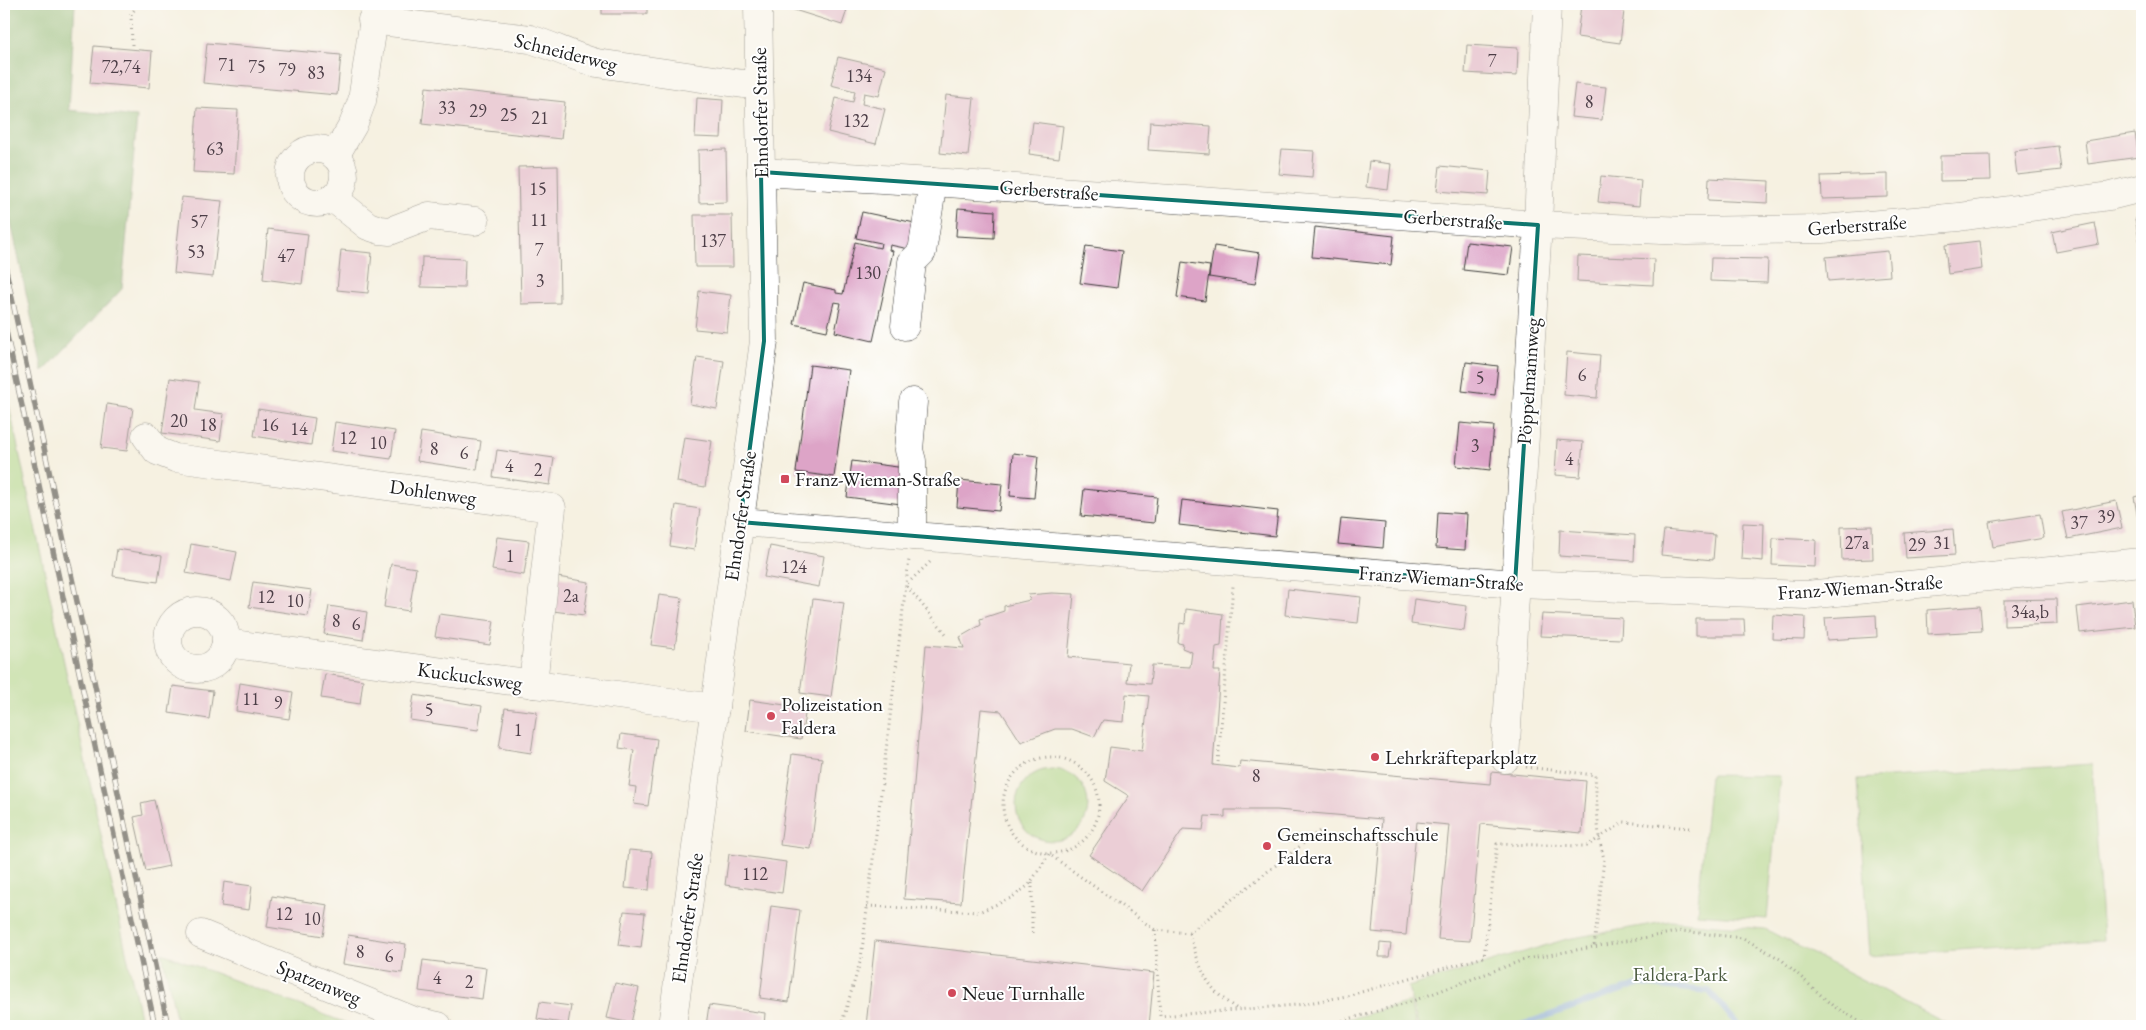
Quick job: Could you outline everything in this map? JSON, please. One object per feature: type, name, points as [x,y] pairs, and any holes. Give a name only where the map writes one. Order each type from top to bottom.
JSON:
[{"type":"street","name":"Ehndorfer Straße","points":[[672,1026],[764,341],[758,4]]},
{"type":"street","name":"Pöppelmannweg","points":[[1505,759],[1538,226],[1547,4]]},
{"type":"street","name":"Schneiderweg","points":[[335,156],[353,125],[362,101],[374,12],[530,39],[547,44],[578,58],[597,63],[743,84],[759,84]]},
{"type":"street","points":[[309,150],[327,151],[335,156],[344,173],[343,182],[333,198],[314,203],[305,201],[297,195],[291,186],[290,177],[295,160],[309,150]]},
{"type":"street","name":"Gerberstraße","points":[[761,172],[933,182],[1538,226],[1687,231],[1823,229],[1959,217],[2110,196],[2142,188]]},
{"type":"street","points":[[905,326],[912,262],[922,252],[933,182]]},
{"type":"street","points":[[333,198],[368,226],[380,230],[390,231],[429,216],[476,221]]},
{"type":"street","points":[[912,536],[912,461],[909,450],[913,402]]},
{"type":"street","name":"Dohlenweg","points":[[146,436],[157,451],[175,458],[552,508],[533,684]]},
{"type":"street","name":"Franz-Wieman-Straße","points":[[740,522],[1515,584],[1806,594],[2142,562]]},
{"type":"street","name":"Kuckucksweg","points":[[226,643],[715,708]]},
{"type":"street","name":"Spatzenweg","points":[[201,934],[414,1020],[438,1026]]},
{"type":"path","points":[[132,45],[131,14],[140,4]]},
{"type":"path","points":[[841,1026],[861,959],[912,536]]},
{"type":"path","points":[[906,585],[955,539]]},
{"type":"path","points":[[1218,762],[1235,562]]},
{"type":"path","points":[[906,585],[948,635]]},
{"type":"path","points":[[1049,854],[1065,852],[1079,845],[1090,835],[1097,821],[1100,806],[1098,791],[1091,777],[1080,766],[1067,758],[1051,756],[1035,759],[1020,767],[1009,780],[1003,796],[1003,812],[1008,828],[1019,842],[1033,850],[1049,854],[1155,930],[1189,933],[1322,829]]},
{"type":"path","points":[[1505,759],[1504,764],[1595,776],[1599,838],[1604,859],[1594,947]]},
{"type":"path","points":[[1155,930],[1160,1016],[1236,1008],[1297,1005],[1347,996],[1484,957],[1497,844],[1587,846],[1624,822],[1690,828]]},
{"type":"path","points":[[867,906],[979,912],[1011,898],[1032,881],[1049,854]]},
{"type":"path","points":[[1032,881],[1032,932]]},
{"type":"path","points":[[1323,1026],[1410,1002],[1526,959],[1682,931],[1743,938],[1782,960],[1834,1006],[1868,1026]]},
{"type":"path","points":[[1189,933],[1205,980],[1222,999],[1236,1008]]},
{"type":"highlighted area","points":[[761,172],[1538,225],[1515,584],[740,522],[764,341]]},
{"type":"green space","points":[[4,4],[75,4],[69,110],[137,117],[122,289],[43,372],[4,190]]},
{"type":"green space","points":[[4,382],[142,1026],[4,1026]]},
{"type":"green space","points":[[2092,764],[2103,940],[1870,956],[1858,779]]},
{"type":"green space","points":[[1059,769],[1078,779],[1086,791],[1088,805],[1086,819],[1078,831],[1066,839],[1045,841],[1026,831],[1018,819],[1016,798],[1026,779],[1038,771]]},
{"type":"green space","points":[[1710,775],[1780,776],[1767,919],[1697,914]]},
{"type":"green space","name":"Faldera-Park","points":[[1670,921],[1765,929],[1951,1026],[1418,1026],[1408,987],[1567,939]]},
{"type":"green space","points":[[162,953],[354,1026],[178,1026]]},
{"type":"green space","points":[[1410,1002],[1416,1026],[1323,1026]]},
{"type":"building","points":[[602,4],[647,4],[647,14],[602,14]]},
{"type":"building","points":[[686,4],[717,4],[717,7],[686,7]]},
{"type":"building","points":[[793,4],[849,4],[842,25],[791,9]]},
{"type":"building","points":[[1581,5],[1624,11],[1620,43],[1577,37]]},
{"type":"building","points":[[207,43],[341,55],[337,95],[203,83]]},
{"type":"building","points":[[1467,45],[1518,48],[1517,76],[1465,73]]},
{"type":"building","points":[[94,46],[152,51],[149,88],[90,83]]},
{"type":"building","points":[[838,57],[886,68],[879,96],[864,93],[862,104],[885,109],[876,144],[828,132],[836,98],[853,102],[855,91],[831,85]]},
{"type":"building","points":[[1575,84],[1606,87],[1602,120],[1571,117]]},
{"type":"building","points":[[426,87],[565,102],[561,139],[422,124]]},
{"type":"building","points":[[946,95],[974,98],[968,156],[940,153]]},
{"type":"building","points":[[697,98],[723,100],[721,138],[695,137]]},
{"type":"building","points":[[197,108],[238,110],[234,174],[193,172]]},
{"type":"building","points":[[1033,122],[1063,126],[1059,158],[1029,154]]},
{"type":"building","points":[[1150,122],[1211,126],[1209,154],[1148,150]]},
{"type":"building","points":[[2135,133],[2139,157],[2088,164],[2085,141]]},
{"type":"building","points":[[2058,146],[2061,170],[2017,175],[2014,151]]},
{"type":"building","points":[[726,149],[727,202],[699,203],[698,150]]},
{"type":"building","points":[[1282,149],[1314,151],[1312,177],[1279,174]]},
{"type":"building","points":[[1990,155],[1991,180],[1940,181],[1940,156]]},
{"type":"building","points":[[1369,161],[1391,164],[1388,190],[1366,187]]},
{"type":"building","points":[[558,166],[560,303],[521,304],[518,167]]},
{"type":"building","points":[[1440,166],[1490,171],[1488,195],[1437,191]]},
{"type":"building","points":[[1888,174],[1888,197],[1822,199],[1821,176]]},
{"type":"building","points":[[1601,176],[1641,180],[1639,206],[1598,202]]},
{"type":"building","points":[[1709,178],[1769,181],[1768,203],[1708,200]]},
{"type":"building","points":[[182,197],[222,201],[213,277],[174,273]]},
{"type":"building","points":[[958,208],[995,211],[994,238],[956,236]]},
{"type":"building","points":[[862,212],[915,223],[909,249],[890,245],[889,250],[893,251],[873,341],[835,332],[841,303],[834,302],[827,331],[794,324],[803,283],[836,290],[836,293],[843,294],[855,242],[880,248],[881,243],[856,238]]},
{"type":"building","points":[[694,215],[732,215],[733,267],[695,267]]},
{"type":"building","points":[[2142,217],[2142,249],[2141,249],[2135,219]]},
{"type":"building","points":[[2095,223],[2099,244],[2056,252],[2052,232]]},
{"type":"building","points":[[1315,227],[1394,236],[1391,265],[1312,257]]},
{"type":"building","points":[[268,229],[308,234],[302,284],[263,279]]},
{"type":"building","points":[[1979,241],[1982,269],[1948,274],[1945,245]]},
{"type":"building","points":[[1467,242],[1513,247],[1509,275],[1463,270]]},
{"type":"building","points":[[1086,246],[1122,251],[1117,288],[1080,283]]},
{"type":"building","points":[[1214,246],[1260,253],[1255,284],[1209,277]]},
{"type":"building","points":[[341,250],[372,253],[368,293],[337,290]]},
{"type":"building","points":[[1888,251],[1890,276],[1828,281],[1826,257]]},
{"type":"building","points":[[1578,256],[1654,259],[1653,285],[1577,281]]},
{"type":"building","points":[[422,257],[465,259],[464,288],[421,287]]},
{"type":"building","points":[[1711,258],[1768,259],[1767,283],[1710,281]]},
{"type":"building","points":[[1182,262],[1210,266],[1205,301],[1177,297]]},
{"type":"building","points":[[699,291],[731,295],[727,332],[695,329]]},
{"type":"building","points":[[1567,352],[1600,355],[1597,398],[1564,395]]},
{"type":"building","points":[[697,357],[724,361],[717,409],[690,404]]},
{"type":"building","points":[[1466,362],[1498,366],[1495,395],[1462,391]]},
{"type":"building","points":[[810,365],[849,370],[834,477],[796,472]]},
{"type":"building","points":[[170,378],[199,382],[195,410],[224,414],[220,441],[162,433]]},
{"type":"building","points":[[107,404],[133,408],[127,451],[101,448]]},
{"type":"building","points":[[258,409],[315,418],[311,445],[254,436]]},
{"type":"building","points":[[335,422],[395,431],[391,459],[331,451]]},
{"type":"building","points":[[1460,423],[1494,426],[1490,470],[1456,466]]},
{"type":"building","points":[[421,432],[481,441],[477,470],[417,461]]},
{"type":"building","points":[[684,437],[712,441],[705,487],[677,482]]},
{"type":"building","points":[[1557,440],[1583,442],[1580,477],[1555,475]]},
{"type":"building","points":[[497,450],[554,458],[550,485],[493,477]]},
{"type":"building","points":[[1013,453],[1038,456],[1034,498],[1010,496]]},
{"type":"building","points":[[852,461],[905,468],[901,504],[847,497]]},
{"type":"building","points":[[959,480],[1002,484],[999,511],[957,507]]},
{"type":"building","points":[[1084,489],[1157,497],[1154,523],[1081,516]]},
{"type":"building","points":[[2142,495],[2142,524],[2139,525],[2134,497]]},
{"type":"building","points":[[1182,500],[1278,511],[1275,536],[1179,525]]},
{"type":"building","points":[[2116,501],[2122,528],[2068,539],[2062,512]]},
{"type":"building","points":[[676,505],[700,509],[694,550],[670,546]]},
{"type":"building","points":[[1438,512],[1467,514],[1465,550],[1436,548]]},
{"type":"building","points":[[2040,514],[2044,538],[1993,547],[1989,522]]},
{"type":"building","points":[[1341,519],[1385,523],[1383,548],[1338,544]]},
{"type":"building","points":[[1743,523],[1764,524],[1763,561],[1741,559]]},
{"type":"building","points":[[1872,526],[1873,559],[1842,560],[1841,527]]},
{"type":"building","points":[[1953,529],[1955,555],[1906,558],[1904,533]]},
{"type":"building","points":[[1560,530],[1635,535],[1634,561],[1559,556]]},
{"type":"building","points":[[1664,530],[1715,535],[1713,560],[1661,555]]},
{"type":"building","points":[[497,537],[529,541],[524,575],[492,570]]},
{"type":"building","points":[[1773,538],[1816,540],[1815,567],[1772,565]]},
{"type":"building","points":[[191,544],[237,552],[231,581],[186,573]]},
{"type":"building","points":[[770,546],[824,556],[819,587],[764,577]]},
{"type":"building","points":[[117,549],[162,556],[158,582],[113,576]]},
{"type":"building","points":[[391,564],[416,568],[409,611],[384,607]]},
{"type":"building","points":[[557,577],[589,582],[584,615],[553,611]]},
{"type":"building","points":[[253,582],[312,590],[308,616],[249,607]]},
{"type":"building","points":[[1288,589],[1361,597],[1358,623],[1285,615]]},
{"type":"building","points":[[1074,594],[1068,657],[1129,663],[1127,682],[1150,684],[1152,665],[1190,667],[1192,652],[1182,648],[1183,644],[1178,643],[1180,623],[1185,624],[1186,609],[1223,614],[1221,646],[1216,647],[1214,671],[1220,671],[1213,765],[1239,768],[1240,761],[1490,784],[1491,772],[1586,781],[1582,833],[1481,824],[1470,941],[1438,939],[1449,825],[1417,822],[1406,935],[1372,932],[1382,819],[1277,810],[1225,810],[1225,817],[1205,816],[1203,830],[1183,829],[1142,891],[1089,855],[1129,796],[1105,781],[1110,747],[1142,751],[1149,696],[1126,694],[1124,722],[1103,720],[1094,737],[1072,729],[1055,729],[1021,742],[1001,711],[981,709],[961,903],[904,899],[926,645],[964,648],[960,637],[981,625],[980,619],[1004,611],[1004,606],[1030,600],[1028,595]]},
{"type":"building","points":[[659,595],[682,598],[675,648],[651,645]]},
{"type":"building","points":[[813,599],[844,603],[831,697],[800,693]]},
{"type":"building","points":[[1414,599],[1467,606],[1464,631],[1411,624]]},
{"type":"building","points":[[2056,599],[2057,624],[2004,626],[2004,600]]},
{"type":"building","points":[[2132,600],[2135,627],[2080,633],[2077,607]]},
{"type":"building","points":[[329,606],[367,612],[363,640],[324,634]]},
{"type":"building","points":[[1980,606],[1982,631],[1928,634],[1927,610]]},
{"type":"building","points":[[439,614],[494,621],[490,645],[435,637]]},
{"type":"building","points":[[1542,614],[1622,618],[1621,639],[1540,636]]},
{"type":"building","points":[[1773,615],[1805,617],[1804,640],[1772,639]]},
{"type":"building","points":[[1876,615],[1877,637],[1827,640],[1825,618]]},
{"type":"building","points":[[1696,619],[1744,619],[1745,636],[1696,636]]},
{"type":"building","points":[[325,674],[363,680],[360,704],[321,698]]},
{"type":"building","points":[[240,683],[293,692],[289,719],[236,711]]},
{"type":"building","points":[[173,686],[213,691],[209,719],[169,713]]},
{"type":"building","points":[[414,695],[482,706],[478,730],[410,720]]},
{"type":"building","points":[[750,700],[806,708],[801,739],[746,731]]},
{"type":"building","points":[[505,708],[537,712],[531,753],[499,748]]},
{"type":"building","points":[[621,734],[657,739],[648,806],[634,804],[636,787],[629,786],[634,750],[619,748]]},
{"type":"building","points":[[792,754],[822,758],[811,849],[780,845]]},
{"type":"building","points":[[154,800],[169,866],[146,871],[134,817],[143,815],[141,803]]},
{"type":"building","points":[[629,850],[652,852],[649,890],[625,888]]},
{"type":"building","points":[[729,854],[786,862],[782,893],[725,885]]},
{"type":"building","points":[[224,882],[252,886],[249,910],[221,906]]},
{"type":"building","points":[[272,896],[328,905],[323,936],[267,927]]},
{"type":"building","points":[[771,906],[800,910],[789,1002],[760,998]]},
{"type":"building","points":[[624,911],[645,913],[641,948],[619,945]]},
{"type":"building","points":[[348,935],[406,944],[402,973],[343,964]]},
{"type":"building","name":"Neue Turnhalle","points":[[875,941],[1154,973],[1149,1026],[866,1026]]},
{"type":"building","points":[[1380,943],[1391,944],[1389,957],[1379,957]]},
{"type":"building","points":[[423,960],[486,968],[482,999],[419,991]]},
{"type":"building","points":[[615,983],[639,988],[631,1023],[607,1018]]},
{"type":"building","points":[[540,1002],[571,1006],[568,1024],[537,1019]]},
{"type":"building","points":[[709,1005],[765,1013],[764,1026],[706,1026]]},
{"type":"waterway","points":[[1518,1026],[1639,984],[1709,991],[1739,1026]]},
{"type":"railway","points":[[4,261],[168,1026]]},
{"type":"railway","points":[[4,322],[155,1026]]},
{"type":"place","name":"Franz-Wieman-Straße","points":[[785,479]]},
{"type":"place","name":"Polizeistation Faldera","points":[[771,716]]},
{"type":"place","name":"Lehrkräfteparkplatz","points":[[1375,757]]},
{"type":"place","name":"Gemeinschaftsschule Faldera","points":[[1267,846]]},
{"type":"place","name":"Neue Turnhalle","points":[[952,993]]}]
